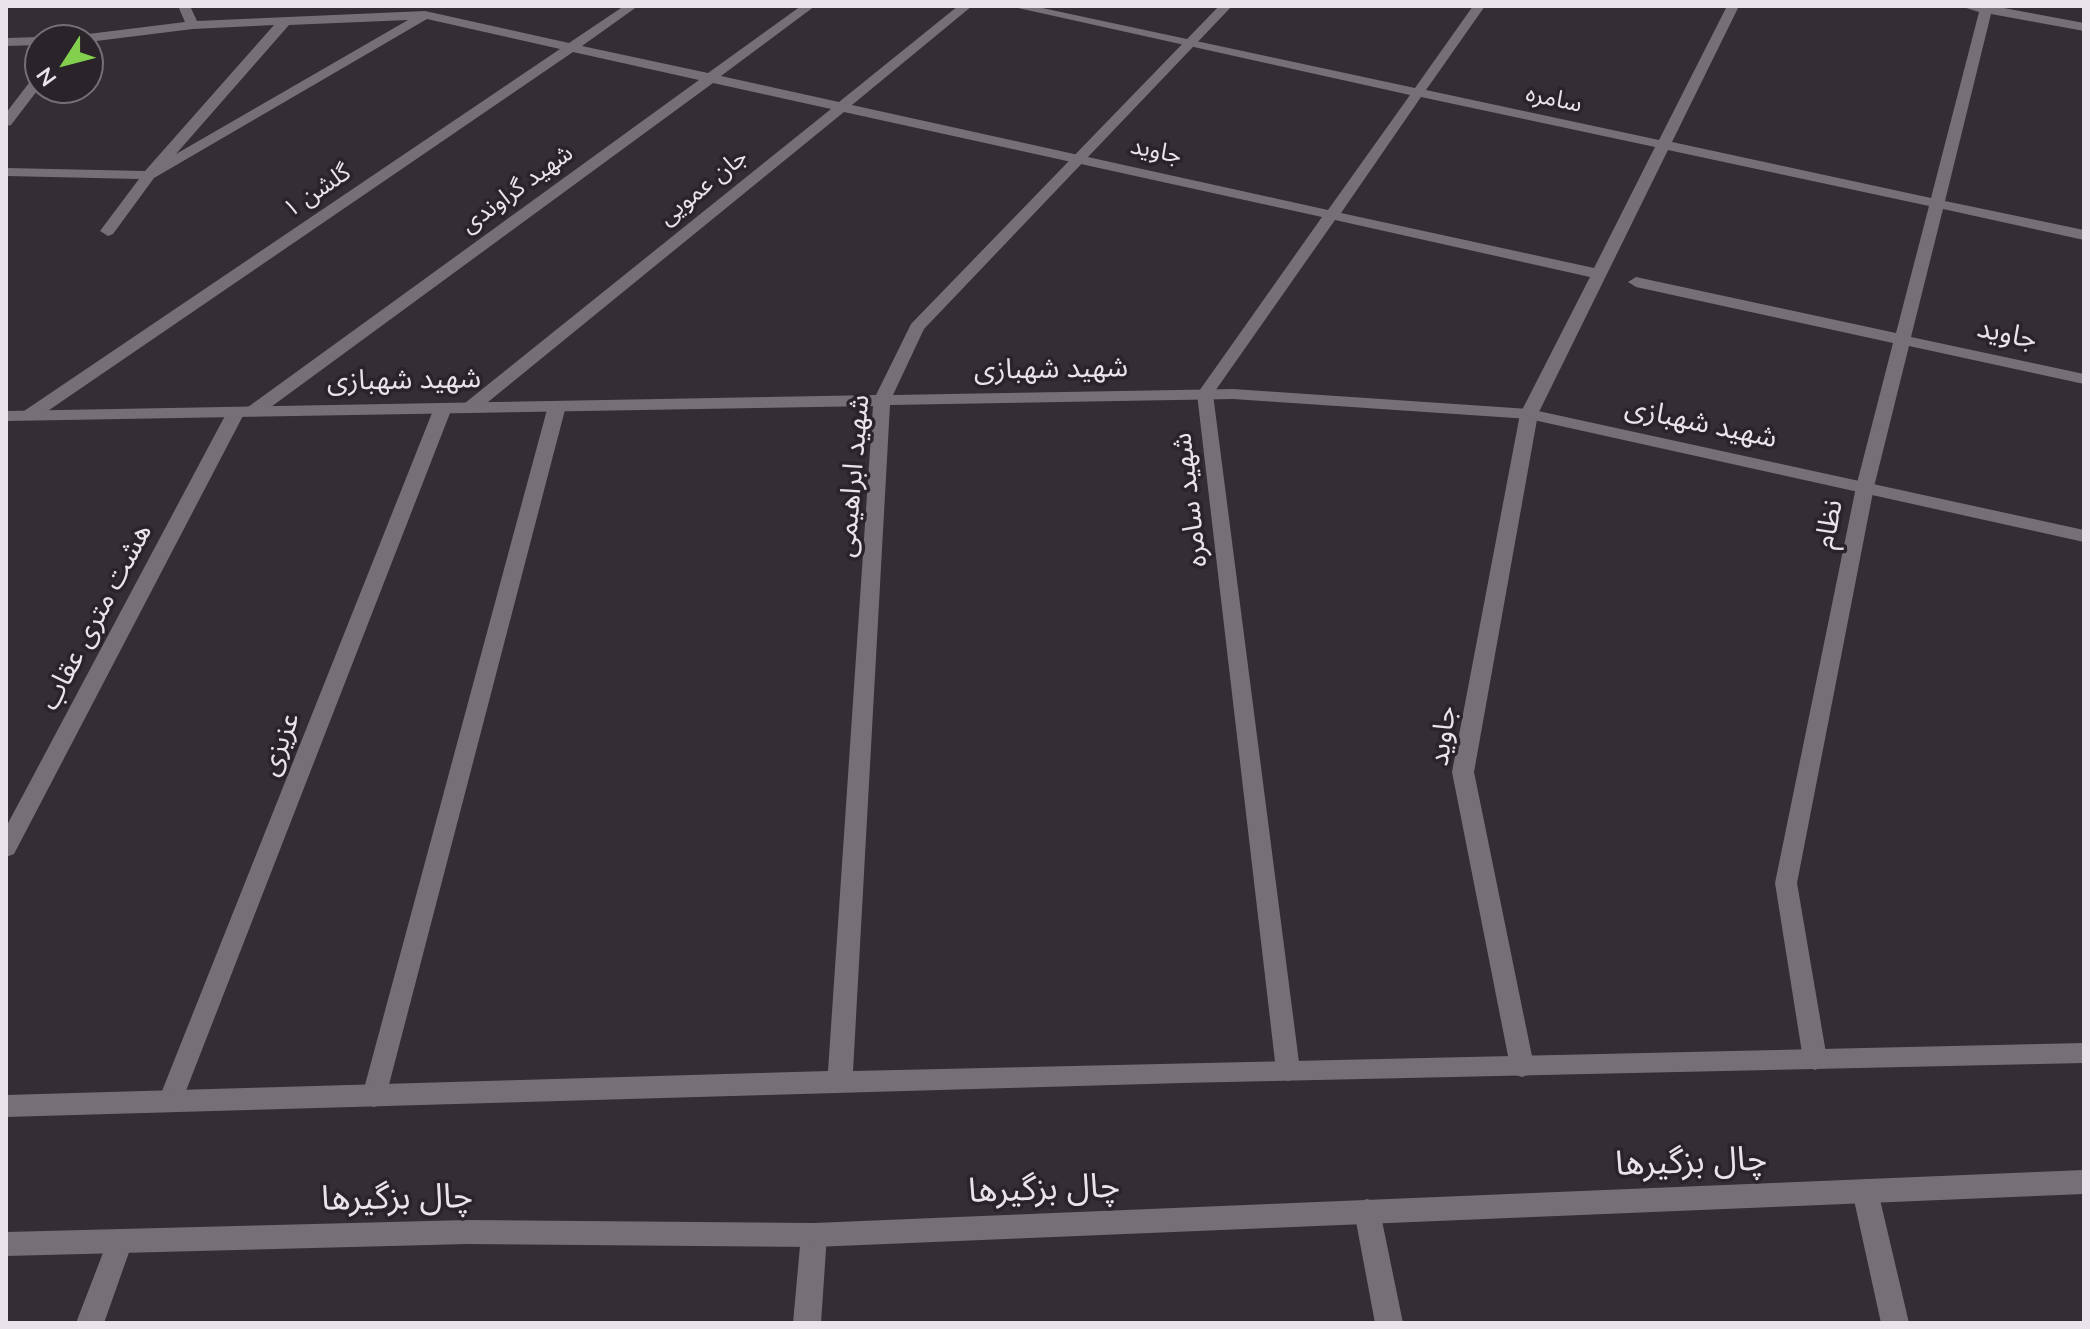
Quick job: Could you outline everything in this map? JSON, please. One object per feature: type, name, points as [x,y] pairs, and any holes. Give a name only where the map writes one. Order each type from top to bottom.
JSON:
[{"type":"street","points":[[184,6],[193,25]]},
{"type":"street","points":[[6,172],[149,175],[439,6]]},
{"type":"street","name":"گلشن ۱","points":[[30,415],[632,6]]},
{"type":"street","name":"شهید گراوندی","points":[[245,411],[809,6]]},
{"type":"street","name":"جان عمویی","points":[[471,407],[966,6]]},
{"type":"street","name":"سامره","points":[[1015,6],[2084,235]]},
{"type":"street","name":"شهید ابراهیمی","points":[[840,1082],[882,400],[917,327],[1226,6]]},
{"type":"street","name":"شهید سامره","points":[[1288,1070],[1205,394],[1479,6]]},
{"type":"street","name":"جاوید","points":[[1522,1066],[1463,772],[1529,414],[1733,6]]},
{"type":"street","points":[[1966,6],[2084,27]]},
{"type":"street","name":"نظام","points":[[1815,1059],[1786,883],[1865,487],[1986,8]]},
{"type":"street","name":"جاوید","points":[[104,36],[193,25],[425,15],[1599,274]]},
{"type":"street","points":[[108,231],[149,175],[285,21]]},
{"type":"street","points":[[6,122],[24,99]]},
{"type":"street","name":"جاوید","points":[[1636,282],[2084,379]]},
{"type":"street","name":"شهید شهبازی","points":[[6,416],[1205,394],[1529,414],[2084,536]]},
{"type":"street","points":[[374,1096],[557,406]]},
{"type":"street","name":"عزیزی","points":[[170,1101],[443,408]]},
{"type":"street","name":"هشت متری عقاب","points":[[6,848],[245,411]]},
{"type":"street","points":[[6,1106],[1288,1070],[2084,1053]]},
{"type":"street","name":"چال بزگیرها","points":[[6,1244],[467,1232],[814,1235],[2084,1182]]},
{"type":"street","points":[[1865,1191],[1895,1323]]},
{"type":"street","points":[[1367,1211],[1389,1323]]},
{"type":"street","points":[[807,1323],[814,1235]]},
{"type":"street","points":[[90,1323],[120,1241]]}]
